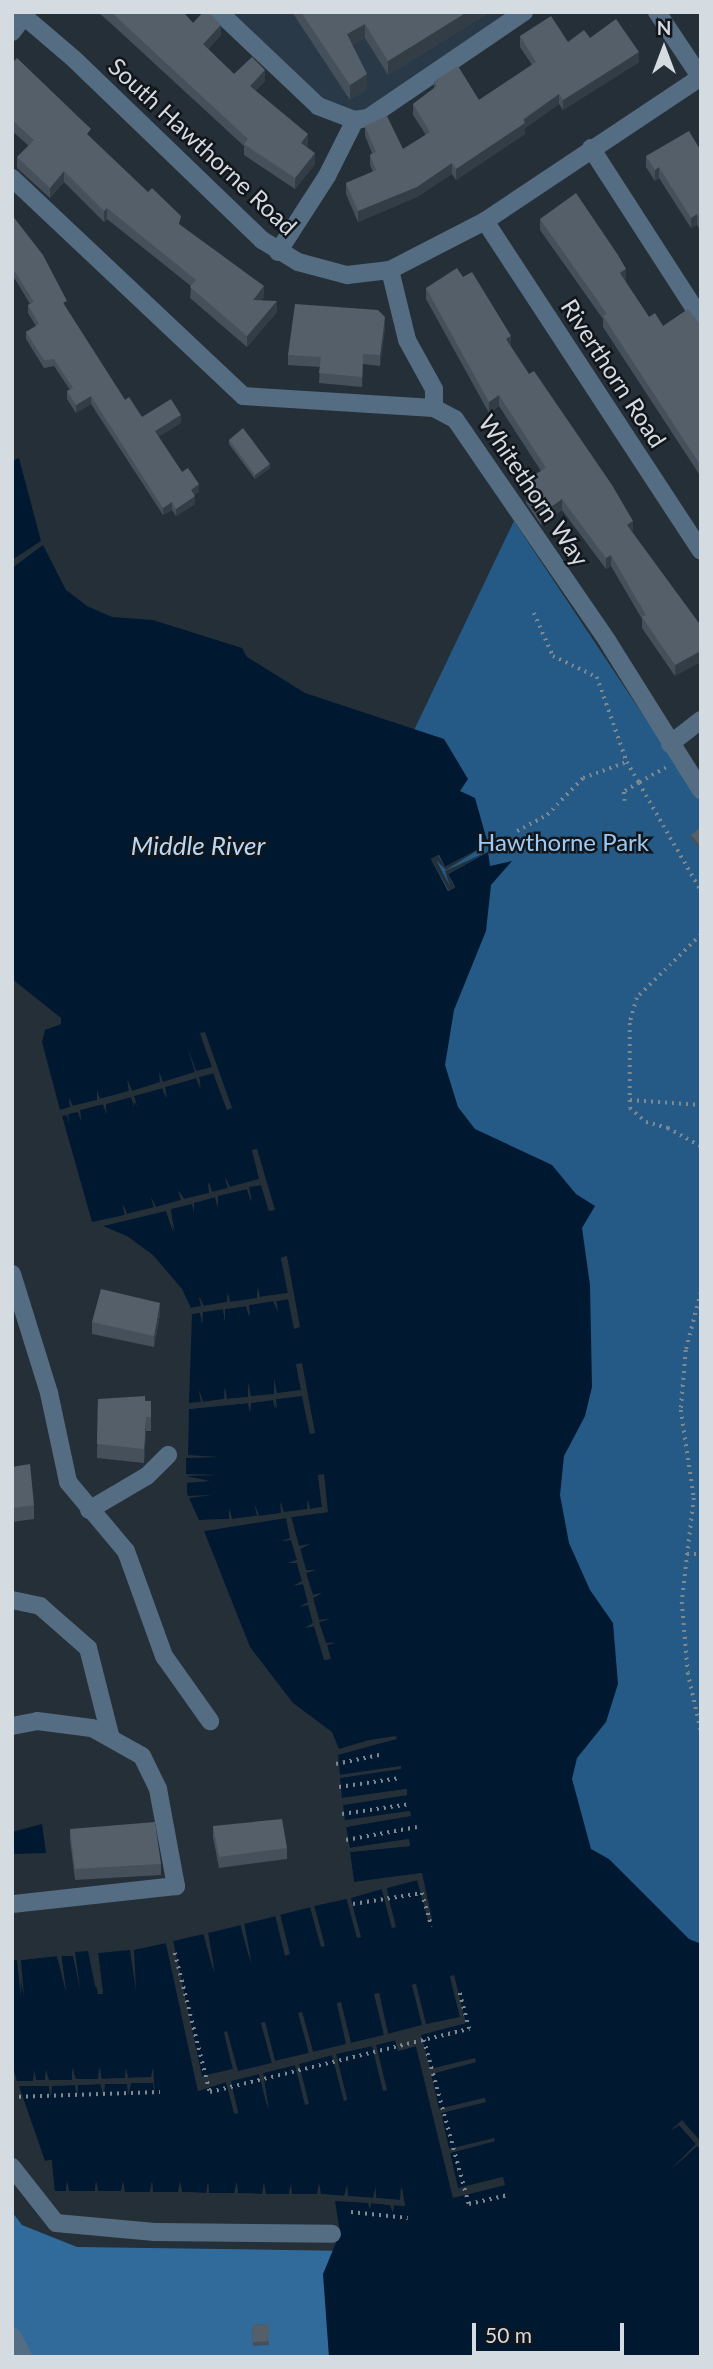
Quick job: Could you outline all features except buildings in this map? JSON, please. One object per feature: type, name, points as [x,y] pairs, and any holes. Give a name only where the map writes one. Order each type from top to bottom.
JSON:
[{"type":"street","points":[[219,12],[318,106],[355,120],[368,118],[524,12]]},
{"type":"street","points":[[657,12],[700,77]]},
{"type":"street","points":[[12,32],[22,14]]},
{"type":"street","name":"South Hawthorne Road","points":[[22,14],[278,252],[324,272],[390,270],[485,221],[700,77]]},
{"type":"street","points":[[278,252],[327,176],[355,120]]},
{"type":"street","points":[[591,148],[701,319]]},
{"type":"street","points":[[12,178],[243,396],[434,408],[434,389],[407,340],[390,270]]},
{"type":"street","name":"Riverthorn Road","points":[[485,221],[701,551]]},
{"type":"street","name":"Whitethorn Way","points":[[434,408],[455,419],[472,442],[608,642],[701,790]]},
{"type":"street","points":[[670,744],[701,720]]},
{"type":"street","points":[[12,1274],[49,1392],[61,1461],[68,1482],[126,1551],[164,1656],[210,1721]]},
{"type":"street","points":[[89,1510],[147,1476],[168,1455]]},
{"type":"street","points":[[12,1600],[40,1606],[88,1648],[110,1735]]},
{"type":"street","points":[[12,1726],[59,1722],[110,1735],[131,1746],[150,1769],[167,1828],[176,1886],[12,1904]]},
{"type":"street","points":[[12,2167],[56,2223],[155,2232],[332,2234]]},
{"type":"street","points":[[12,2336],[23,2357]]},
{"type":"path","points":[[534,613],[553,656],[597,677],[627,762],[701,891]]},
{"type":"path","points":[[625,801],[624,792],[680,760]]},
{"type":"path","points":[[517,831],[547,815],[583,778],[627,762]]},
{"type":"path","points":[[701,935],[637,998],[630,1023],[630,1108],[646,1122],[668,1128],[701,1146]]},
{"type":"path","points":[[630,1100],[701,1105]]},
{"type":"path","points":[[701,1293],[686,1350],[681,1410],[694,1498],[682,1602],[688,1673],[701,1731]]},
{"type":"path","points":[[687,1554],[701,1554]]},
{"type":"path","points":[[336,1764],[379,1755]]},
{"type":"path","points":[[339,1787],[400,1778]]},
{"type":"path","points":[[342,1814],[410,1804]]},
{"type":"path","points":[[346,1840],[417,1828]]},
{"type":"path","points":[[353,1904],[422,1893],[432,1927]]},
{"type":"path","points":[[174,1953],[210,2092],[469,2029],[459,1992]]},
{"type":"path","points":[[424,2040],[469,2204],[508,2195]]},
{"type":"path","points":[[12,2097],[160,2092]]},
{"type":"path","points":[[351,2212],[408,2217]]},
{"type":"shaded area","points":[[228,12],[527,12],[368,118],[329,113]]},
{"type":"shaded area","points":[[12,2212],[22,2225],[77,2247],[352,2251],[360,2357],[12,2357]]},
{"type":"green space","name":"Hawthorne Park","points":[[514,521],[701,802],[701,1940],[681,1958],[571,1862],[447,1124],[384,793]]},
{"type":"water","points":[[19,458],[41,541],[12,560],[12,461]]},
{"type":"water","name":"Middle River","points":[[43,545],[66,590],[87,606],[112,617],[153,620],[242,648],[247,657],[305,693],[444,739],[468,779],[460,791],[475,798],[488,844],[445,867],[439,855],[431,859],[448,891],[455,887],[448,874],[488,852],[490,866],[512,861],[491,885],[486,931],[454,1010],[445,1065],[458,1107],[475,1129],[552,1165],[576,1194],[595,1206],[582,1228],[590,1285],[592,1387],[585,1416],[564,1456],[560,1495],[569,1543],[590,1590],[613,1623],[618,1684],[606,1722],[577,1758],[572,1779],[591,1849],[609,1859],[689,1939],[701,1944],[701,2142],[682,2121],[671,2131],[679,2125],[696,2144],[674,2167],[698,2145],[701,2149],[701,2357],[329,2357],[323,2274],[340,2233],[335,2201],[369,2203],[371,2207],[371,2203],[391,2205],[393,2210],[393,2205],[405,2206],[402,2187],[400,2200],[376,2198],[376,2187],[373,2198],[348,2196],[347,2186],[345,2196],[320,2194],[319,2188],[318,2194],[292,2194],[290,2188],[289,2194],[265,2194],[263,2183],[263,2194],[238,2193],[236,2182],[235,2193],[209,2193],[208,2182],[207,2193],[182,2192],[181,2185],[178,2192],[153,2192],[152,2181],[150,2192],[124,2192],[123,2181],[122,2191],[98,2191],[96,2181],[95,2191],[69,2191],[67,2181],[66,2191],[54,2191],[52,2160],[45,2161],[19,2086],[49,2086],[51,2097],[52,2086],[75,2085],[77,2097],[78,2085],[101,2084],[103,2096],[104,2084],[128,2084],[128,2095],[131,2083],[153,2083],[154,2095],[153,2068],[152,2077],[127,2078],[126,2072],[125,2078],[101,2079],[100,2067],[98,2079],[75,2079],[73,2068],[73,2080],[48,2080],[46,2070],[45,2080],[36,2080],[34,2070],[34,2081],[17,2081],[12,2064],[12,1960],[17,1960],[24,1997],[21,1960],[57,1956],[66,1991],[61,1956],[73,1956],[80,1989],[75,1952],[88,1951],[95,1986],[103,1994],[98,1953],[130,1950],[136,1991],[134,1950],[166,1943],[198,2091],[226,2082],[234,2113],[238,2112],[230,2081],[259,2074],[269,2110],[263,2073],[295,2065],[306,2105],[299,2064],[332,2055],[344,2100],[347,2099],[336,2054],[372,2046],[386,2090],[376,2045],[396,2040],[398,2051],[416,2046],[453,2197],[504,2185],[503,2177],[458,2189],[450,2153],[495,2141],[449,2149],[441,2113],[485,2102],[484,2098],[439,2109],[431,2074],[476,2062],[430,2070],[421,2034],[466,2023],[450,1977],[460,2017],[426,2025],[415,1984],[412,1985],[423,2025],[388,2034],[379,1993],[375,1994],[384,2035],[351,2043],[340,2003],[337,2004],[347,2044],[313,2052],[302,2012],[309,2053],[275,2061],[265,2022],[261,2023],[272,2063],[238,2072],[224,2032],[233,2069],[202,2077],[173,1941],[204,1934],[215,1973],[208,1933],[241,1925],[252,1964],[244,1924],[276,1916],[286,1955],[289,1954],[280,1915],[311,1907],[322,1947],[314,1906],[347,1899],[358,1938],[351,1898],[382,1889],[392,1928],[396,1927],[386,1888],[418,1880],[428,1920],[422,1873],[354,1882],[350,1852],[409,1846],[409,1839],[349,1848],[346,1827],[411,1815],[409,1811],[345,1820],[343,1805],[407,1795],[406,1789],[342,1798],[340,1778],[401,1766],[340,1775],[338,1755],[396,1739],[369,1740],[339,1749],[332,1732],[293,1703],[250,1647],[204,1531],[286,1518],[291,1538],[282,1541],[291,1540],[297,1560],[288,1563],[297,1563],[302,1581],[294,1586],[303,1583],[308,1603],[299,1607],[308,1604],[313,1623],[305,1628],[314,1626],[324,1660],[330,1659],[327,1645],[335,1641],[326,1644],[319,1622],[330,1619],[319,1620],[313,1598],[322,1593],[313,1595],[306,1573],[315,1570],[306,1570],[300,1548],[310,1544],[299,1546],[291,1517],[328,1512],[318,1476],[322,1507],[309,1509],[307,1499],[308,1509],[284,1513],[281,1502],[282,1513],[259,1516],[255,1505],[257,1516],[232,1519],[229,1508],[230,1519],[199,1520],[189,1498],[212,1495],[188,1496],[187,1492],[187,1483],[210,1481],[186,1476],[219,1475],[186,1474],[186,1458],[219,1457],[188,1455],[189,1409],[248,1403],[250,1412],[251,1403],[273,1400],[275,1409],[276,1399],[302,1396],[310,1433],[315,1432],[296,1364],[301,1390],[276,1394],[274,1379],[274,1394],[250,1397],[248,1383],[248,1397],[227,1399],[224,1387],[225,1399],[203,1402],[199,1390],[201,1402],[189,1403],[192,1314],[200,1312],[202,1324],[202,1312],[223,1309],[225,1321],[225,1309],[247,1306],[250,1316],[249,1305],[274,1301],[278,1311],[276,1301],[289,1299],[294,1328],[286,1256],[281,1258],[288,1293],[259,1297],[258,1288],[257,1298],[230,1302],[226,1292],[228,1302],[203,1306],[199,1297],[201,1306],[191,1308],[182,1289],[153,1255],[127,1236],[103,1226],[166,1210],[175,1232],[170,1209],[192,1203],[194,1212],[193,1203],[215,1197],[218,1208],[217,1196],[247,1189],[252,1202],[249,1187],[261,1185],[269,1211],[274,1210],[257,1150],[252,1151],[260,1179],[230,1187],[225,1177],[228,1188],[212,1192],[208,1182],[209,1193],[184,1199],[179,1191],[181,1200],[156,1207],[151,1197],[154,1207],[127,1214],[123,1204],[125,1215],[92,1222],[62,1116],[67,1114],[69,1124],[68,1114],[78,1111],[81,1121],[80,1110],[103,1104],[107,1114],[105,1104],[131,1097],[137,1106],[134,1096],[163,1088],[167,1098],[165,1087],[197,1078],[201,1088],[199,1077],[214,1073],[227,1109],[232,1108],[200,1034],[212,1067],[196,1072],[187,1047],[195,1072],[163,1082],[159,1072],[161,1082],[132,1091],[127,1080],[129,1091],[99,1099],[97,1091],[98,1100],[72,1106],[69,1098],[70,1107],[60,1110],[42,1042],[45,1030],[61,1024],[61,1018],[12,979],[12,568]]},
{"type":"water","points":[[42,1824],[46,1853],[12,1854],[12,1832]]},
{"type":"pier","points":[[491,842],[446,870],[436,860],[450,886],[445,871],[491,850],[448,874],[455,888],[449,891],[431,859],[438,855],[445,867]]},
{"type":"pier","points":[[205,1032],[232,1108],[227,1110],[213,1073],[199,1077],[200,1088],[196,1078],[165,1087],[166,1098],[162,1088],[134,1096],[134,1107],[131,1097],[106,1104],[106,1114],[103,1104],[80,1110],[81,1121],[78,1112],[68,1114],[69,1125],[67,1115],[62,1116],[60,1110],[70,1107],[69,1098],[73,1106],[97,1100],[97,1090],[100,1099],[129,1091],[128,1080],[132,1091],[160,1082],[159,1072],[163,1082],[195,1072],[188,1047],[196,1071],[212,1067],[200,1033]]},
{"type":"pier","points":[[257,1149],[275,1210],[269,1211],[261,1185],[249,1187],[251,1202],[247,1189],[218,1196],[218,1208],[215,1197],[194,1203],[194,1213],[192,1204],[171,1209],[173,1232],[166,1211],[103,1226],[94,1222],[125,1215],[122,1204],[127,1214],[154,1208],[151,1197],[156,1207],[181,1200],[178,1190],[184,1199],[209,1193],[209,1182],[212,1192],[228,1188],[225,1177],[230,1187],[259,1179],[252,1150]]},
{"type":"pier","points":[[287,1256],[300,1327],[294,1329],[288,1299],[276,1301],[278,1312],[273,1301],[249,1305],[249,1317],[246,1306],[225,1309],[225,1321],[223,1309],[203,1312],[202,1324],[200,1313],[192,1314],[191,1308],[201,1306],[199,1296],[204,1306],[227,1302],[228,1292],[230,1302],[257,1298],[258,1287],[260,1297],[288,1293],[281,1258]]},
{"type":"pier","points":[[302,1363],[315,1433],[310,1434],[302,1396],[276,1399],[277,1409],[273,1400],[251,1403],[250,1412],[248,1403],[189,1409],[189,1403],[201,1402],[199,1390],[203,1402],[224,1399],[225,1387],[227,1399],[248,1397],[248,1383],[251,1396],[274,1394],[274,1379],[277,1393],[301,1390],[296,1364]]},
{"type":"pier","points":[[324,1474],[328,1512],[291,1517],[299,1546],[310,1544],[300,1549],[306,1570],[316,1570],[306,1573],[312,1595],[322,1593],[313,1598],[319,1620],[330,1619],[319,1622],[326,1643],[336,1643],[327,1645],[331,1659],[325,1660],[314,1626],[305,1628],[313,1623],[308,1605],[299,1607],[308,1602],[303,1584],[293,1586],[302,1581],[297,1563],[288,1563],[297,1560],[291,1540],[282,1541],[290,1538],[286,1518],[204,1531],[208,1525],[199,1520],[229,1519],[229,1508],[232,1519],[257,1516],[255,1505],[259,1516],[281,1513],[280,1502],[284,1512],[307,1509],[308,1499],[310,1509],[322,1507],[318,1475]]},
{"type":"pier","points":[[396,1736],[397,1739],[338,1753],[369,1740]]},
{"type":"pier","points":[[401,1766],[401,1769],[340,1778],[340,1775]]},
{"type":"pier","points":[[407,1789],[407,1795],[343,1805],[342,1798]]},
{"type":"pier","points":[[410,1811],[411,1816],[346,1827],[350,1848],[409,1839],[410,1846],[350,1852],[354,1882],[422,1873],[432,1919],[428,1920],[417,1880],[387,1888],[392,1929],[382,1889],[350,1896],[361,1937],[357,1938],[346,1897],[314,1905],[325,1946],[321,1947],[310,1907],[280,1914],[290,1954],[285,1956],[275,1915],[244,1923],[251,1964],[240,1924],[208,1932],[214,1973],[203,1933],[173,1941],[202,2076],[233,2069],[224,2032],[227,2031],[238,2071],[272,2063],[261,2023],[265,2022],[275,2061],[309,2053],[298,2013],[302,2012],[313,2052],[346,2044],[337,2003],[341,2002],[351,2043],[384,2035],[374,1994],[379,1993],[388,2034],[422,2025],[412,1985],[416,1984],[426,2024],[460,2017],[450,1976],[454,1975],[466,2023],[421,2035],[430,2069],[475,2058],[476,2062],[431,2074],[439,2109],[485,2098],[486,2102],[441,2113],[449,2149],[494,2138],[495,2141],[450,2153],[458,2188],[503,2177],[505,2185],[453,2198],[416,2046],[398,2051],[395,2040],[376,2045],[387,2090],[383,2091],[372,2046],[336,2054],[347,2100],[344,2101],[332,2055],[299,2064],[309,2104],[305,2105],[295,2065],[263,2073],[268,2110],[259,2074],[231,2081],[238,2113],[235,2114],[226,2082],[198,2091],[166,1943],[98,1953],[103,1994],[98,1994],[89,1947],[98,1982],[96,1950],[168,1940],[201,2087],[372,2042],[239,2075],[199,2077],[170,1939],[408,1879],[352,1885],[342,1821]],"holes":[[[461,2020],[420,2031],[417,2035],[455,2190],[501,2182],[455,2193],[418,2043],[401,2047],[395,2036]]]},
{"type":"pier","points":[[61,1952],[66,1992],[57,1956],[21,1960],[21,1998],[17,1960],[12,1957]]},
{"type":"pier","points":[[99,2067],[102,2079],[125,2078],[126,2067],[128,2078],[151,2077],[153,2067],[155,2094],[153,2083],[131,2083],[128,2095],[127,2084],[105,2084],[104,2096],[100,2084],[78,2085],[77,2097],[75,2085],[52,2086],[50,2097],[49,2086],[19,2086],[17,2081],[33,2081],[34,2070],[36,2080],[45,2080],[46,2070],[49,2080],[72,2080],[72,2068],[76,2079],[98,2079]]},
{"type":"pier","points":[[682,2120],[701,2142],[701,2149],[697,2146],[673,2167],[696,2144],[679,2125],[670,2131]]},
{"type":"pier","points":[[51,2160],[55,2191],[66,2191],[67,2181],[69,2191],[95,2191],[96,2181],[98,2191],[121,2191],[123,2181],[125,2192],[150,2192],[152,2181],[153,2192],[178,2192],[180,2181],[182,2192],[206,2193],[208,2182],[209,2193],[234,2193],[237,2182],[238,2193],[262,2194],[264,2183],[266,2194],[289,2194],[291,2183],[292,2194],[317,2194],[319,2183],[321,2194],[344,2196],[347,2185],[348,2196],[373,2198],[376,2187],[376,2198],[400,2200],[401,2186],[405,2206],[394,2205],[393,2213],[390,2205],[371,2203],[370,2210],[368,2203],[319,2197],[54,2194],[48,2164],[44,2161]]}]
